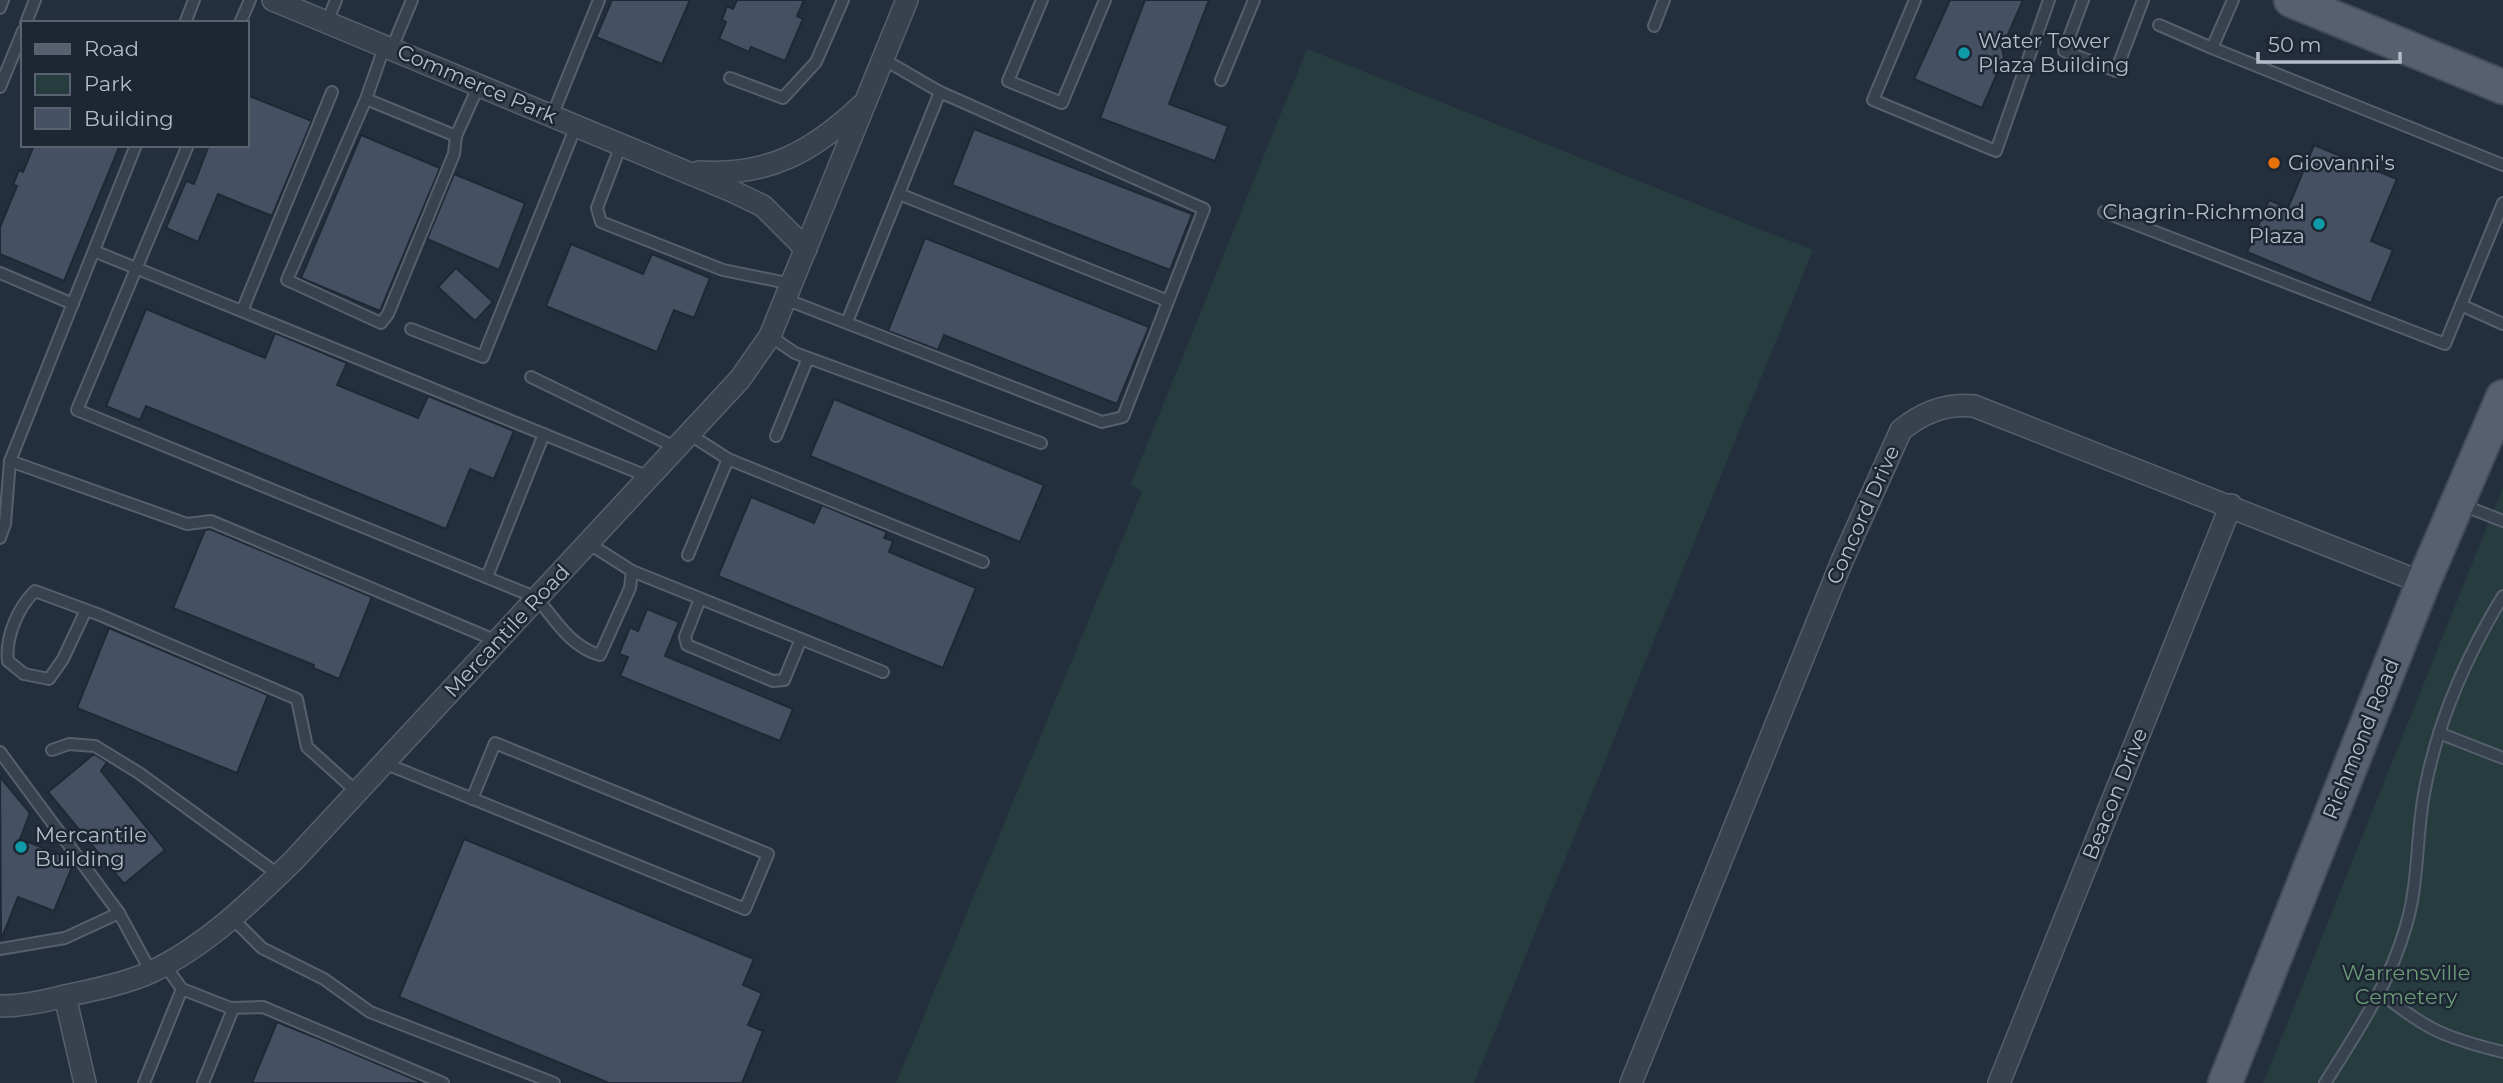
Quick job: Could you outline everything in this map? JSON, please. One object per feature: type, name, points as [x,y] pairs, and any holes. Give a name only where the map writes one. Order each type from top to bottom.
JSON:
[{"type":"main road","points":[[2291,0],[2503,87]]},
{"type":"main road","name":"Richmond Road","points":[[2225,1083],[2423,583],[2503,397]]},
{"type":"street","name":"Commerce Park","points":[[273,0],[762,206],[806,249]]},
{"type":"street","name":"Commerce Park","points":[[680,170],[724,173],[759,168],[788,159],[815,145],[867,100],[907,0]]},
{"type":"street","name":"Mercantile Road","points":[[0,1006],[23,1006],[65,996],[157,968],[232,918],[279,875],[740,379],[770,336],[867,100]]},
{"type":"street","name":"Concord Drive","points":[[1631,1083],[1842,561],[1901,430],[1927,414],[1957,404],[1974,406],[2231,505],[2423,583]]},
{"type":"street","name":"Beacon Drive","points":[[1999,1083],[2231,505]]},
{"type":"street","points":[[65,996],[85,1083]]},
{"type":"lane","points":[[0,8],[3,0]]},
{"type":"lane","points":[[27,21],[35,0]]},
{"type":"lane","points":[[186,21],[194,0]]},
{"type":"lane","points":[[241,21],[250,0]]},
{"type":"lane","points":[[327,22],[336,0]]},
{"type":"lane","points":[[412,0],[388,47],[287,280],[294,286],[381,323],[388,314],[454,155],[456,135],[479,85]]},
{"type":"lane","points":[[552,116],[599,0]]},
{"type":"lane","points":[[730,78],[783,98],[816,62],[842,0]]},
{"type":"lane","points":[[1042,0],[1007,81],[1062,103],[1105,0]]},
{"type":"lane","points":[[1221,80],[1254,0]]},
{"type":"lane","points":[[1654,26],[1664,0]]},
{"type":"lane","points":[[1915,0],[1873,100],[1996,151],[2049,0]]},
{"type":"lane","points":[[2083,0],[2064,51],[2116,71],[2143,0]]},
{"type":"lane","points":[[2212,48],[2233,0]]},
{"type":"lane","points":[[2159,25],[2503,165]]},
{"type":"lane","points":[[0,87],[21,36]]},
{"type":"lane","points":[[621,145],[597,208],[601,222],[723,270],[789,291],[847,323],[1102,422],[1123,417],[1204,209],[940,92],[883,58]]},
{"type":"lane","points":[[242,311],[332,92]]},
{"type":"lane","points":[[847,323],[940,92]]},
{"type":"lane","points":[[366,99],[456,135]]},
{"type":"lane","points":[[411,329],[484,357],[576,126]]},
{"type":"lane","points":[[0,538],[5,524],[4,489],[10,461],[135,147]]},
{"type":"lane","points":[[187,147],[77,410],[537,598],[565,633],[585,651],[600,655],[630,588],[632,571]]},
{"type":"lane","points":[[899,194],[1168,301]]},
{"type":"lane","points":[[2104,212],[2445,344],[2503,203]]},
{"type":"lane","points":[[94,251],[649,477]]},
{"type":"lane","points":[[0,273],[73,304]]},
{"type":"lane","points":[[2461,305],[2503,324]]},
{"type":"lane","points":[[770,336],[795,354],[1041,443]]},
{"type":"lane","points":[[776,436],[808,358]]},
{"type":"lane","points":[[531,377],[983,562]]},
{"type":"lane","points":[[487,577],[544,434]]},
{"type":"lane","points":[[688,555],[728,459]]},
{"type":"lane","points":[[10,461],[187,524],[211,521],[497,641]]},
{"type":"lane","points":[[2457,502],[2503,521]]},
{"type":"lane","points":[[588,543],[632,571],[883,672]]},
{"type":"lane","points":[[86,610],[63,659],[49,679],[24,674],[8,661],[6,648],[25,601],[35,591],[86,610],[298,699],[307,747],[357,792]]},
{"type":"lane","points":[[2325,1083],[2379,992],[2406,927],[2415,882],[2424,795],[2439,733],[2463,665],[2503,596]]},
{"type":"lane","points":[[700,599],[685,637],[687,645],[773,681],[783,680],[801,639]]},
{"type":"lane","points":[[2439,733],[2503,758]]},
{"type":"lane","points":[[384,763],[472,799],[745,909],[768,854],[495,743],[472,799]]},
{"type":"lane","points":[[52,750],[69,744],[95,746],[139,773],[279,875]]},
{"type":"lane","points":[[0,752],[157,968],[182,989],[231,1008],[264,1007],[443,1083]]},
{"type":"lane","points":[[0,949],[65,938],[120,914]]},
{"type":"lane","points":[[232,918],[262,948],[324,979],[370,1012],[555,1083]]},
{"type":"lane","points":[[144,1083],[182,989]]},
{"type":"lane","points":[[2379,992],[2417,1022],[2453,1040],[2503,1052]]},
{"type":"lane","points":[[203,1083],[231,1008]]},
{"type":"green space","points":[[1307,49],[1813,250],[1474,1083],[896,1083],[1142,492],[1131,484]]},
{"type":"green space","name":"Warrensville Cemetery","points":[[2503,487],[2503,1083],[2263,1083]]},
{"type":"building","points":[[612,0],[690,0],[662,64],[596,37]]},
{"type":"building","points":[[737,0],[804,0],[797,16],[803,19],[785,61],[751,47],[749,52],[719,39],[726,22],[722,20],[727,6],[733,9]]},
{"type":"building","points":[[1145,0],[1209,0],[1169,104],[1228,126],[1215,161],[1100,118]]},
{"type":"building","name":"Water Tower Plaza Building","points":[[1950,0],[2023,0],[2002,48],[2004,58],[1982,108],[1914,79]]},
{"type":"building","points":[[248,95],[312,121],[272,216],[218,194],[198,242],[166,228],[186,181],[194,184],[208,147],[248,147]]},
{"type":"building","points":[[974,129],[1192,214],[1170,270],[952,185]]},
{"type":"building","points":[[361,135],[440,168],[380,311],[301,278]]},
{"type":"building","name":"Chagrin-Richmond Plaza","points":[[2314,145],[2397,179],[2371,241],[2393,250],[2371,303],[2247,252],[2269,200],[2288,208]]},
{"type":"building","points":[[33,147],[119,147],[64,281],[0,254],[0,227],[17,186],[13,185],[19,170],[23,172]]},
{"type":"building","points":[[454,174],[525,203],[499,270],[427,239]]},
{"type":"building","points":[[925,238],[1149,327],[1117,404],[944,335],[938,350],[888,331]]},
{"type":"building","points":[[571,244],[643,274],[652,254],[710,278],[694,318],[674,310],[657,352],[546,306]]},
{"type":"building","points":[[456,268],[493,302],[475,321],[438,287]]},
{"type":"building","points":[[146,309],[265,358],[275,333],[347,363],[337,385],[418,418],[428,396],[514,431],[494,479],[470,469],[446,529],[146,406],[140,420],[106,406]]},
{"type":"building","points":[[834,399],[1044,485],[1020,542],[810,456]]},
{"type":"building","points":[[751,497],[814,523],[822,505],[887,532],[884,538],[893,541],[889,552],[976,588],[943,668],[718,576]]},
{"type":"building","points":[[210,529],[372,597],[339,679],[313,668],[314,665],[173,608],[205,530]]},
{"type":"building","points":[[647,609],[679,622],[665,656],[793,709],[780,741],[620,676],[628,657],[619,654],[630,627],[638,631]]},
{"type":"building","points":[[109,628],[268,695],[237,773],[77,708]]},
{"type":"building","points":[[94,754],[107,762],[101,771],[165,850],[124,884],[48,792]]},
{"type":"building","name":"Mercantile Building","points":[[0,777],[30,813],[20,839],[64,856],[72,867],[54,911],[18,897],[1,940]]},
{"type":"building","points":[[464,839],[754,959],[743,985],[762,993],[748,1025],[763,1031],[742,1083],[609,1083],[399,997]]},
{"type":"building","points":[[277,1022],[319,1039],[423,1083],[252,1083]]},
{"type":"place","name":"Water Tower Plaza Building","points":[[1964,53]]},
{"type":"place","name":"Giovanni's","points":[[2274,163]]},
{"type":"place","name":"Chagrin-Richmond Plaza","points":[[2319,224]]},
{"type":"place","name":"Mercantile Building","points":[[21,847]]}]
